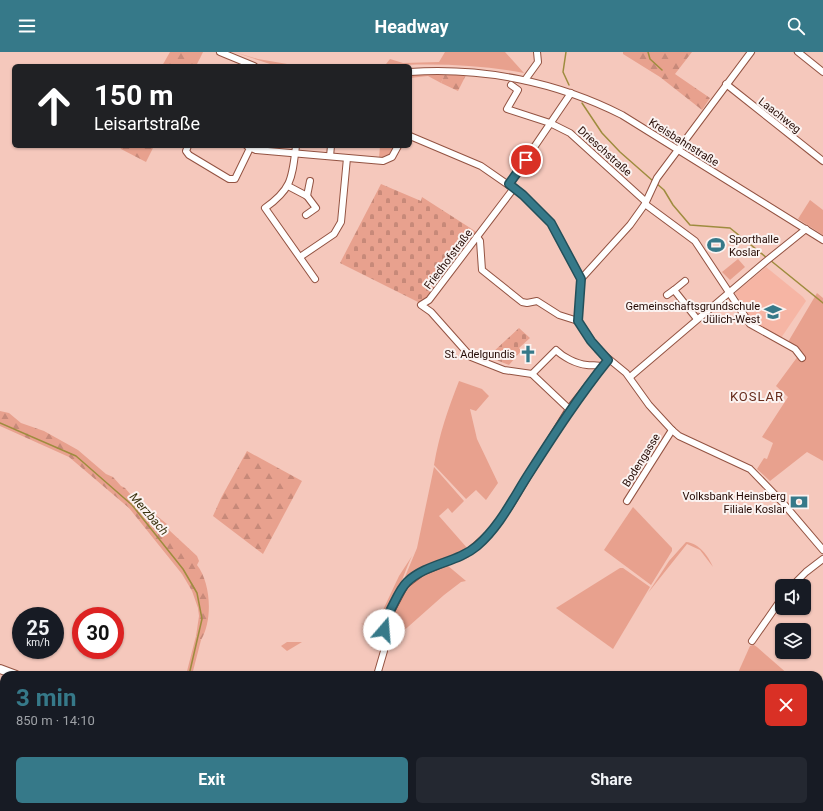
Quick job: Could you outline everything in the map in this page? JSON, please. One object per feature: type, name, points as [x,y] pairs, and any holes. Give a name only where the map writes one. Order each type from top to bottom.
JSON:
[{"type":"street","points":[[220,52],[249,64]]},
{"type":"street","points":[[525,80],[538,62],[537,52]]},
{"type":"street","points":[[581,279],[630,225],[645,203],[656,178],[751,52]]},
{"type":"street","points":[[798,52],[823,72]]},
{"type":"street","name":"Kreisbahnstraße","points":[[412,72],[466,72],[525,80],[587,98],[622,115],[823,240]]},
{"type":"street","name":"Laachweg","points":[[726,84],[823,161]]},
{"type":"street","name":"Drieschstraße","points":[[511,85],[518,90],[507,109],[550,123],[570,133],[645,203],[695,241],[750,324],[795,349],[802,358]]},
{"type":"street","name":"Friedhofstraße","points":[[532,374],[504,370],[471,356],[431,312],[422,305],[429,300],[477,236],[512,186],[550,123],[571,93]]},
{"type":"street","points":[[412,137],[469,160],[512,186],[551,223],[581,279],[578,321]]},
{"type":"street","points":[[187,148],[186,151],[189,155],[229,179],[235,179],[249,148]]},
{"type":"street","points":[[251,148],[256,150],[383,161],[392,157],[397,148]]},
{"type":"street","points":[[296,148],[288,186],[280,198],[265,208],[315,279]]},
{"type":"street","points":[[330,156],[331,148]]},
{"type":"street","points":[[300,257],[334,234],[341,222],[347,158]]},
{"type":"street","points":[[307,196],[310,181]]},
{"type":"street","points":[[288,186],[307,196],[316,208],[306,215]]},
{"type":"street","points":[[630,378],[771,256],[806,229]]},
{"type":"street","points":[[477,236],[480,241],[482,270],[522,302],[527,303],[537,301],[559,315],[578,321],[598,350],[630,378],[649,405],[672,430],[679,436],[750,469],[784,503],[823,550]]},
{"type":"street","points":[[667,295],[685,281]]},
{"type":"street","points":[[674,290],[697,319]]},
{"type":"street","points":[[569,410],[532,374],[556,350],[560,354],[578,363],[599,365],[602,367]]},
{"type":"street","points":[[379,671],[382,659],[384,624],[399,593],[408,582],[422,572],[456,559],[474,548],[501,521],[569,410],[608,360]]},
{"type":"street","name":"Bodengasse","points":[[627,501],[672,430]]},
{"type":"street","points":[[799,579],[823,559]]},
{"type":"street","points":[[752,640],[775,608]]},
{"type":"shaded area","name":"Gemeinschaftsgrundschule Jülich-West","points":[[766,267],[806,301],[781,338],[753,322],[735,293]]},
{"type":"green space","points":[[170,52],[203,52],[197,64],[163,64]]},
{"type":"green space","points":[[234,52],[258,59],[287,64],[270,64]]},
{"type":"green space","points":[[445,52],[505,52],[524,73],[471,66],[386,64],[390,59],[403,63],[439,62]]},
{"type":"green space","points":[[623,52],[692,52],[675,74],[710,98],[702,110],[660,77],[623,54]]},
{"type":"green space","points":[[445,74],[441,83],[428,76],[412,78],[412,75]]},
{"type":"green space","points":[[445,74],[466,75],[458,91],[441,83]]},
{"type":"green space","points":[[120,148],[153,148],[146,162]]},
{"type":"green space","points":[[380,148],[394,148],[385,158],[379,158]]},
{"type":"green space","points":[[381,184],[421,201],[422,197],[478,233],[428,300],[420,303],[340,263]]},
{"type":"green space","points":[[810,200],[823,210],[823,235],[798,219]]},
{"type":"green space","points":[[738,259],[745,267],[730,280],[722,272]]},
{"type":"green space","points":[[817,293],[823,298],[823,461],[807,452],[770,481],[757,469],[764,458],[767,459],[773,443],[762,437],[788,397],[776,386],[801,352],[788,342]]},
{"type":"green space","points":[[519,328],[530,338],[519,348],[521,351],[509,365],[491,358],[492,353]]},
{"type":"green space","points":[[459,381],[482,389],[489,396],[476,411],[470,409],[477,439],[498,483],[486,500],[476,490],[466,499],[434,465],[444,422]]},
{"type":"green space","points":[[0,411],[9,413],[21,423],[44,431],[78,450],[106,474],[113,477],[121,486],[135,497],[140,505],[144,506],[167,524],[169,530],[197,556],[199,561],[197,565],[202,573],[208,591],[209,602],[209,612],[205,632],[201,640],[196,636],[199,616],[192,591],[182,574],[129,508],[69,457],[0,426]]},
{"type":"green space","points":[[247,451],[302,481],[263,554],[213,516],[221,498]]},
{"type":"green space","points":[[434,467],[464,501],[452,513],[448,508],[439,516],[468,549],[416,572],[402,584],[417,548]]},
{"type":"green space","points":[[633,507],[672,548],[672,551],[651,585],[604,550]]},
{"type":"green space","points":[[686,542],[699,547],[713,567],[700,550],[687,544],[648,593],[669,561]]},
{"type":"green space","points":[[412,556],[388,614],[376,630],[370,630],[361,623],[374,629],[399,576]]},
{"type":"green space","points":[[447,565],[466,581],[461,582],[444,595],[400,634],[387,636],[386,626],[405,589],[421,575]]},
{"type":"green space","points":[[620,568],[623,568],[650,587],[613,649],[556,608]]},
{"type":"green space","points":[[196,636],[201,640],[193,671],[187,671]]},
{"type":"green space","points":[[287,642],[302,642],[287,651],[281,646]]},
{"type":"green space","points":[[754,645],[757,647],[784,671],[739,671],[750,646]]},
{"type":"waterway","points":[[566,52],[563,72],[569,85]]},
{"type":"waterway","points":[[648,52],[650,59],[662,70]]},
{"type":"waterway","points":[[582,103],[602,133],[620,152],[653,181]]},
{"type":"waterway","points":[[656,183],[664,190],[673,205],[690,225],[730,228],[767,258]]},
{"type":"waterway","points":[[770,260],[823,303]]},
{"type":"waterway","name":"Merzbach","points":[[0,423],[76,456],[132,505],[183,569],[197,593],[202,619],[190,671]]},
{"type":"place","name":"Sporthalle Koslar","points":[[716,245]]},
{"type":"place","name":"Gemeinschaftsgrundschule Jülich-West","points":[[773,312]]},
{"type":"place","name":"St. Adelgundis","points":[[528,354]]},
{"type":"place","name":"Volksbank Heinsberg Filiale Koslar","points":[[799,502]]},
{"type":"district","name":"KOSLAR","points":[[757,396]]},
{"type":"route","points":[[384,630],[384,624],[399,593],[408,582],[422,572],[466,554],[481,542],[501,521],[569,410],[608,360],[591,341],[578,321],[581,279],[568,259],[551,223],[523,195],[509,184],[526,160]]}]
